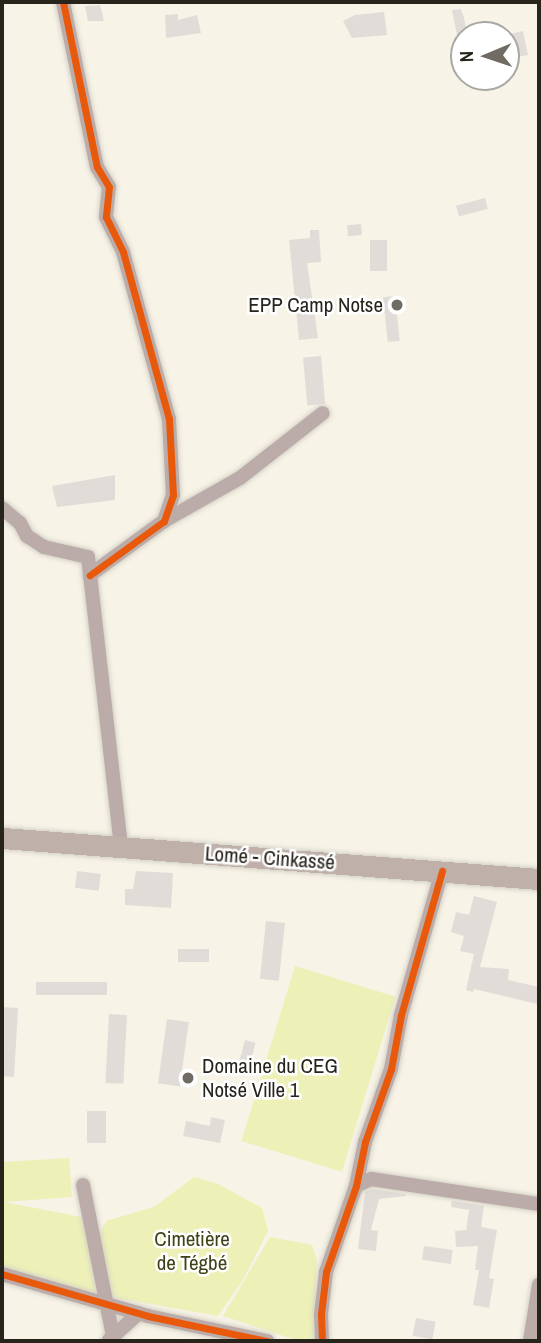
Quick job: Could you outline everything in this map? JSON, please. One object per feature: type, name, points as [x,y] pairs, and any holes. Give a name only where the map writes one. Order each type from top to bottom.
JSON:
[{"type":"highway","name":"Lomé - Cinkassé","points":[[2,838],[539,879]]},
{"type":"street","points":[[63,2],[97,167],[109,187],[106,217],[123,252],[169,419],[173,495],[164,521]]},
{"type":"street","points":[[90,575],[164,521],[240,478],[323,413]]},
{"type":"street","points":[[2,508],[20,523],[27,536],[44,547],[88,557],[121,848]]},
{"type":"street","points":[[323,1341],[321,1314],[326,1272],[356,1186],[365,1142],[391,1069],[401,1014],[442,871]]},
{"type":"street","points":[[356,1186],[371,1179],[539,1204]]},
{"type":"street","points":[[83,1185],[112,1340]]},
{"type":"street","points":[[2,1274],[139,1313],[267,1341]]},
{"type":"street","points":[[530,1341],[539,1285]]},
{"type":"street","points":[[112,1340],[139,1313]]},
{"type":"green space","points":[[295,966],[395,997],[342,1172],[241,1141]]},
{"type":"green space","points":[[69,1158],[72,1197],[4,1202],[86,1218],[96,1295],[2,1267],[2,1162]]},
{"type":"green space","name":"Cimetière de Tégbé","points":[[194,1177],[218,1184],[262,1208],[268,1231],[244,1278],[218,1316],[112,1297],[99,1234],[106,1221],[154,1207]]},
{"type":"green space","points":[[270,1237],[312,1245],[317,1260],[313,1329],[316,1341],[299,1341],[223,1316]]},
{"type":"building","points":[[100,5],[104,21],[88,21],[85,6]]},
{"type":"building","points":[[461,9],[465,21],[454,21],[452,10]]},
{"type":"building","points":[[384,12],[387,35],[352,38],[343,21],[355,15]]},
{"type":"building","points":[[178,14],[178,20],[197,15],[201,33],[166,38],[165,15]]},
{"type":"building","points":[[523,31],[528,55],[520,56],[520,32]]},
{"type":"building","points":[[485,198],[488,209],[459,216],[456,206]]},
{"type":"building","points":[[361,224],[362,235],[348,236],[347,225]]},
{"type":"building","points":[[310,230],[319,230],[321,262],[307,263],[318,338],[299,340],[289,240],[310,238]]},
{"type":"building","points":[[370,240],[387,240],[387,271],[370,271]]},
{"type":"building","points":[[395,296],[400,341],[388,342],[383,297]]},
{"type":"building","points":[[321,356],[325,404],[307,405],[303,358]]},
{"type":"building","points":[[115,475],[115,500],[57,507],[52,486]]},
{"type":"building","points":[[77,871],[101,874],[99,891],[75,888]]},
{"type":"building","points":[[136,871],[173,873],[171,908],[125,905],[125,889],[133,889]]},
{"type":"building","points":[[474,896],[497,902],[480,967],[509,969],[508,980],[539,987],[537,1004],[474,989],[473,992],[466,990],[474,954],[460,951],[464,936],[451,932],[456,912],[469,915]]},
{"type":"building","points":[[266,921],[285,923],[279,981],[260,979]]},
{"type":"building","points":[[178,949],[209,949],[209,962],[178,962]]},
{"type":"building","points":[[36,982],[107,982],[107,995],[36,995]]},
{"type":"building","points":[[2,1007],[18,1008],[14,1077],[2,1076]]},
{"type":"building","points":[[109,1014],[127,1015],[123,1084],[105,1083]]},
{"type":"building","points":[[167,1019],[189,1022],[180,1086],[158,1083]]},
{"type":"building","points":[[245,1040],[256,1043],[248,1070],[238,1067]]},
{"type":"building","points":[[87,1111],[106,1111],[106,1143],[87,1143]]},
{"type":"building","points":[[211,1117],[225,1120],[220,1143],[183,1136],[186,1121],[210,1126]]},
{"type":"building","points":[[372,1189],[406,1194],[379,1199],[371,1230],[378,1231],[376,1251],[358,1249],[365,1192]]},
{"type":"building","points":[[452,1201],[484,1206],[481,1227],[497,1230],[489,1278],[494,1279],[489,1308],[473,1305],[479,1270],[475,1270],[478,1246],[456,1247],[455,1231],[466,1230],[469,1210],[451,1207]]},
{"type":"building","points":[[424,1246],[453,1250],[451,1264],[422,1260]]},
{"type":"building","points":[[416,1318],[436,1322],[432,1339],[413,1336]]},
{"type":"cycle path","points":[[63,2],[97,167],[109,187],[106,217],[123,252],[169,419],[173,495],[164,521],[90,575]]},
{"type":"cycle path","points":[[322,1341],[321,1314],[326,1272],[356,1186],[365,1142],[391,1069],[401,1015],[442,871]]},
{"type":"cycle path","points":[[2,1274],[148,1316],[267,1341]]},
{"type":"place","name":"EPP Camp Notse","points":[[397,305]]},
{"type":"place","name":"Domaine du CEG Notsé Ville 1","points":[[188,1078]]}]
